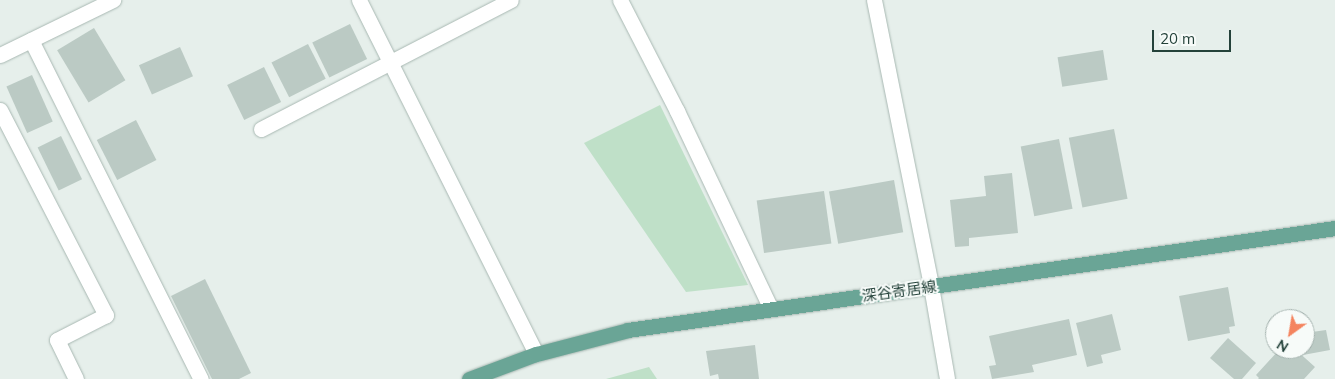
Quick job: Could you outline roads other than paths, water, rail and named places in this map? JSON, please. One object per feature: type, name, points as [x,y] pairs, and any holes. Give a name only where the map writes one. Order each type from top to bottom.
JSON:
[{"type":"main road","name":"深谷寄居線","points":[[469,379],[536,354],[628,330],[1335,228]]},
{"type":"street","points":[[0,54],[113,0]]},
{"type":"street","points":[[359,0],[536,354]]},
{"type":"street","points":[[261,129],[511,0]]},
{"type":"street","points":[[620,0],[677,111],[771,310]]},
{"type":"street","points":[[874,0],[931,286],[947,379]]},
{"type":"street","points":[[31,40],[201,379]]},
{"type":"street","points":[[0,110],[106,315],[56,340],[76,379]]}]
